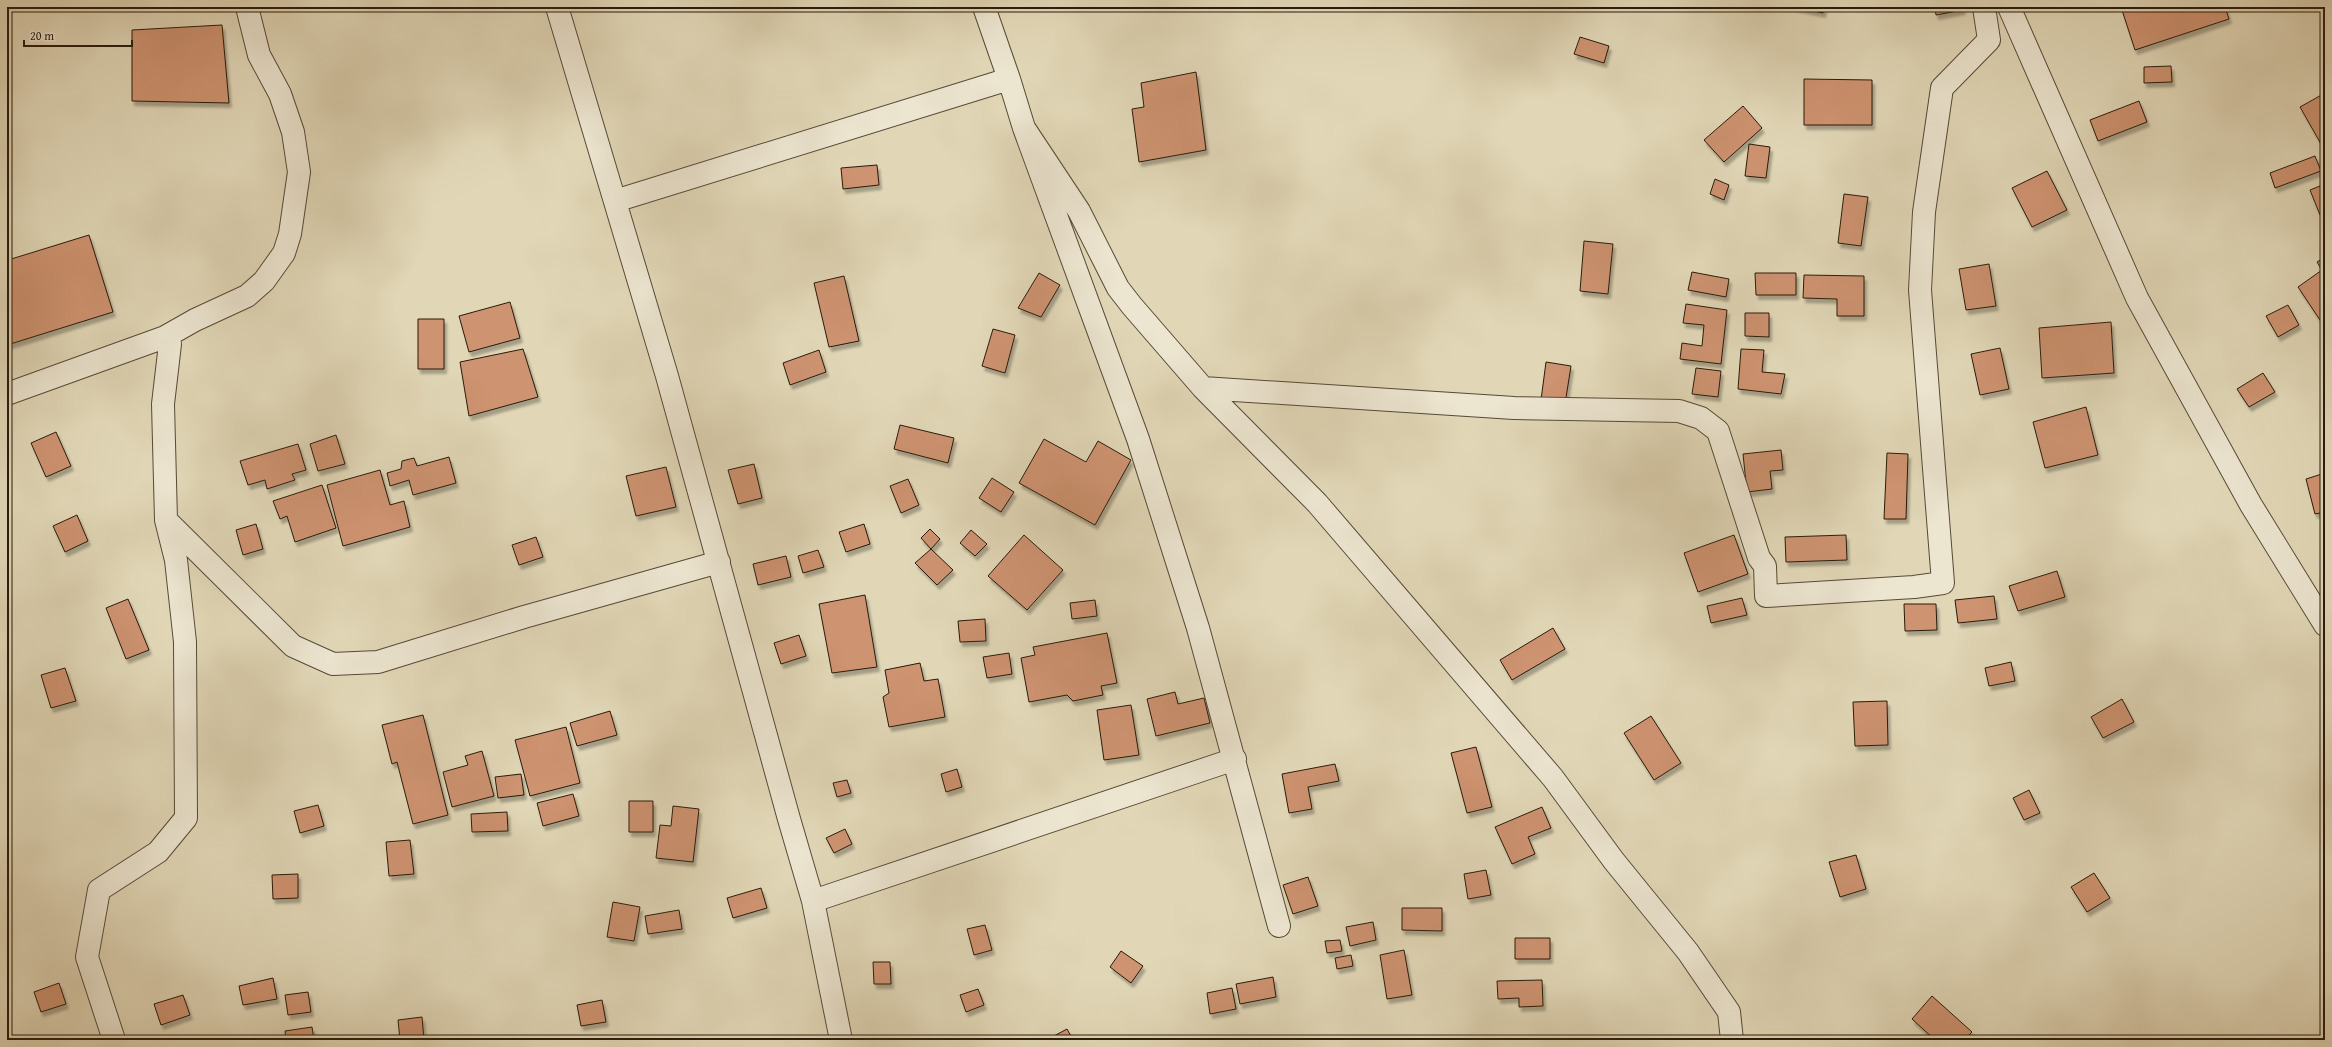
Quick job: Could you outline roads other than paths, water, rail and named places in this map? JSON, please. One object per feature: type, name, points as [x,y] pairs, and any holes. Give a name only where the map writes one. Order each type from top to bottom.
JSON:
[{"type":"street","points":[[7,394],[165,337],[195,320],[246,296],[264,281],[284,253],[290,234],[299,172],[293,132],[280,94],[258,55],[247,7]]},
{"type":"street","points":[[557,7],[615,201],[719,562],[813,901],[841,1040]]},
{"type":"street","points":[[984,7],[1024,128],[1138,439],[1198,628],[1279,926]]},
{"type":"street","points":[[1203,388],[1514,408],[1679,412],[1701,418],[1718,431],[1760,558],[1765,566],[1766,596],[1914,587],[1943,583],[1920,290],[1924,212],[1942,88],[1989,40],[1984,7]]},
{"type":"street","points":[[2009,7],[2137,298],[2251,506],[2325,625]]},
{"type":"street","points":[[615,201],[1009,79]]},
{"type":"street","points":[[1024,128],[1079,212],[1118,288],[1203,388],[1317,503],[1553,778],[1614,860],[1692,958],[1729,1012],[1732,1040]]},
{"type":"street","points":[[114,1040],[87,957],[99,890],[158,852],[186,818],[185,642],[176,560],[166,520],[163,404],[170,344],[165,337]]},
{"type":"street","points":[[166,520],[293,646],[333,664],[378,662],[524,617],[719,562]]},
{"type":"street","points":[[813,901],[1234,759]]}]
